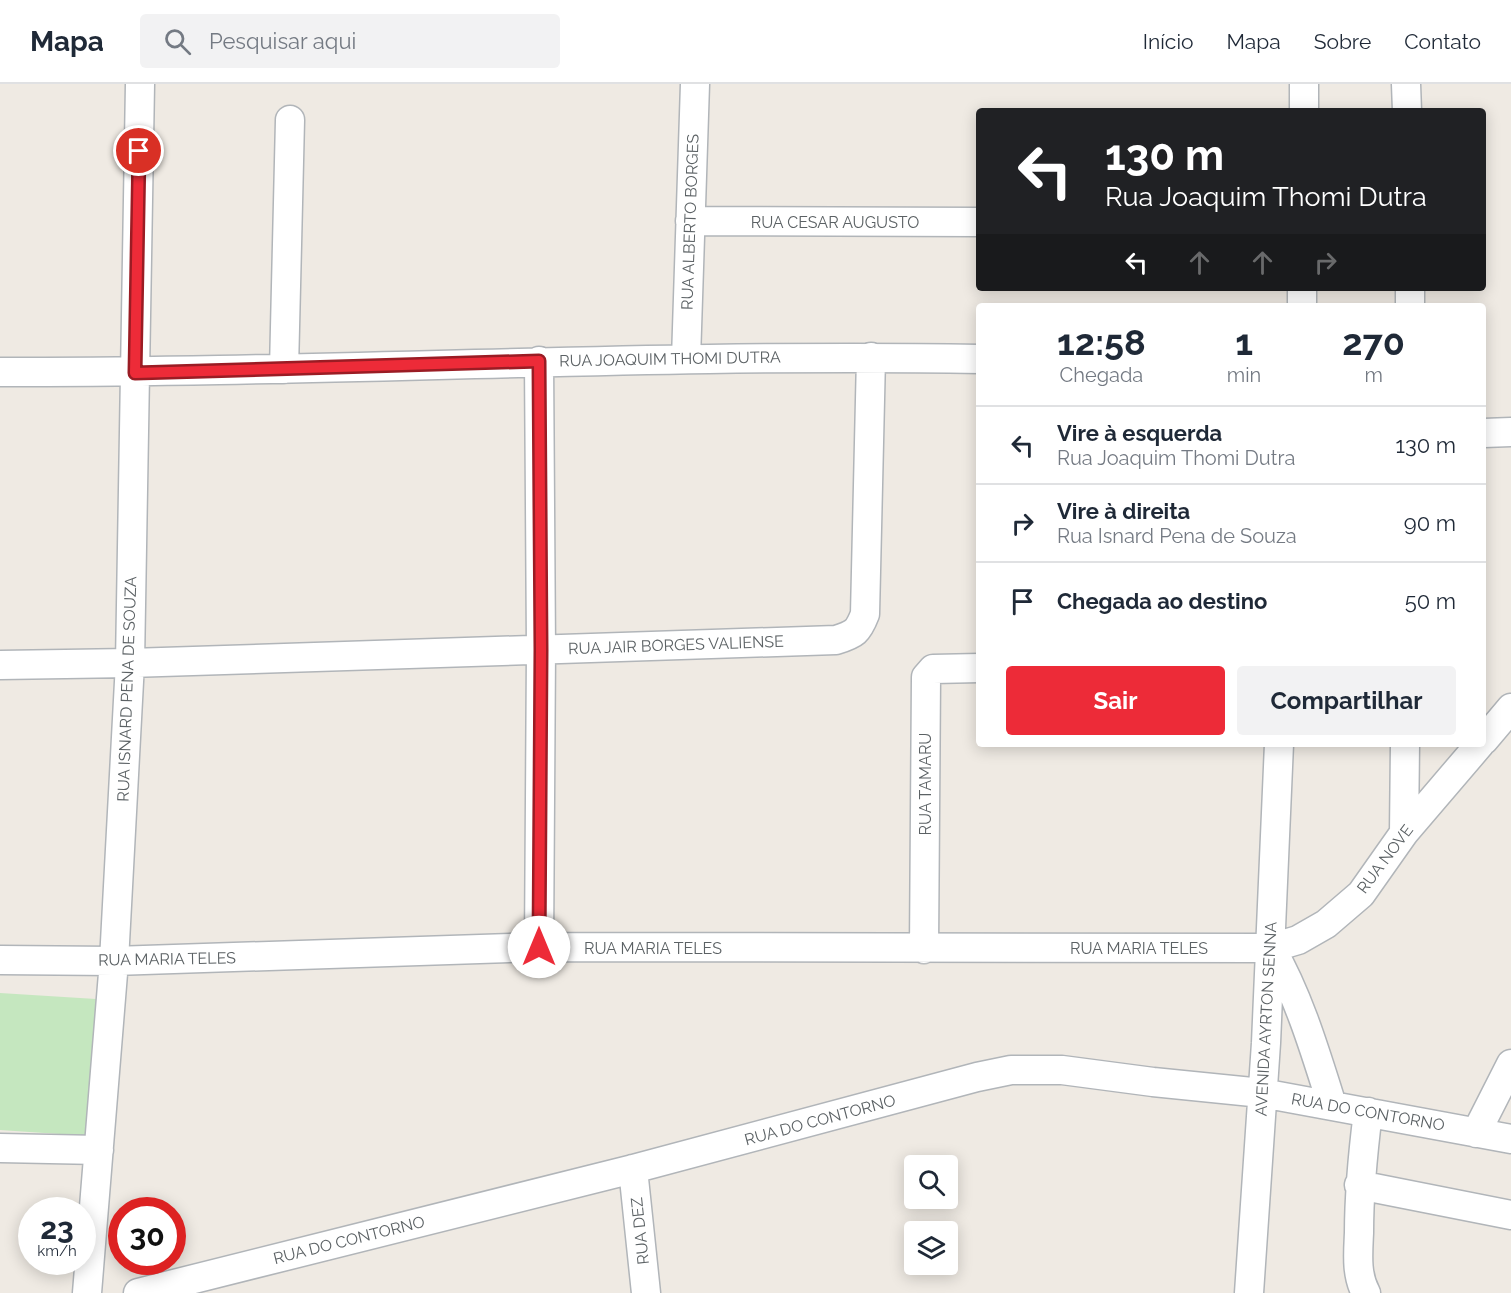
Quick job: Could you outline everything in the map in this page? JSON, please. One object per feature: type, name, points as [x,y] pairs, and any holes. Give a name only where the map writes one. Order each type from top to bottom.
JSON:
[{"type":"street","name":"RUA ISNARD PENA DE SOUZA","points":[[87,1293],[114,961],[130,663],[140,84]]},
{"type":"street","name":"RUA ALBERTO BORGES","points":[[686,359],[695,84]]},
{"type":"street","points":[[1304,84],[1304,108]]},
{"type":"street","points":[[1406,84],[1407,108]]},
{"type":"street","points":[[284,369],[290,120]]},
{"type":"street","name":"RUA CESAR AUGUSTO","points":[[690,221],[976,222]]},
{"type":"street","name":"RUA JAIR BORGES VALIENSE","points":[[0,665],[130,663],[836,640],[854,634],[860,627],[865,614],[871,357]]},
{"type":"street","name":"RUA JOAQUIM THOMI DUTRA","points":[[0,372],[135,373],[539,361],[976,358]]},
{"type":"street","points":[[539,361],[541,650],[539,947]]},
{"type":"street","points":[[1486,433],[1511,432]]},
{"type":"street","name":"RUA TAMARU","points":[[924,949],[926,677],[933,669],[976,668]]},
{"type":"street","points":[[1486,738],[1511,708]]},
{"type":"street","name":"AVENIDA AYRTON SENNA","points":[[1249,1293],[1270,948],[1279,747]]},
{"type":"street","points":[[1404,832],[1405,747]]},
{"type":"street","name":"RUA NOVE","points":[[1270,948],[1298,940],[1326,924],[1361,894],[1404,832],[1477,747]]},
{"type":"street","name":"RUA MARIA TELES","points":[[0,960],[114,961],[539,947],[1270,948]]},
{"type":"street","points":[[1270,948],[1290,985],[1332,1105]]},
{"type":"street","points":[[1476,1132],[1511,1064]]},
{"type":"street","name":"RUA DO CONTORNO","points":[[138,1293],[633,1169],[977,1077],[1011,1070],[1062,1070],[1262,1093],[1511,1139]]},
{"type":"street","points":[[1366,1293],[1361,1284],[1358,1269],[1359,1185],[1368,1112]]},
{"type":"street","points":[[0,1148],[99,1150]]},
{"type":"street","name":"RUA DEZ","points":[[633,1169],[646,1293]]},
{"type":"street","points":[[1359,1185],[1511,1215]]},
{"type":"green space","points":[[0,993],[96,999],[89,1136],[0,1130]]},
{"type":"route","points":[[139,151],[135,373],[539,361],[541,650],[539,947]]}]
